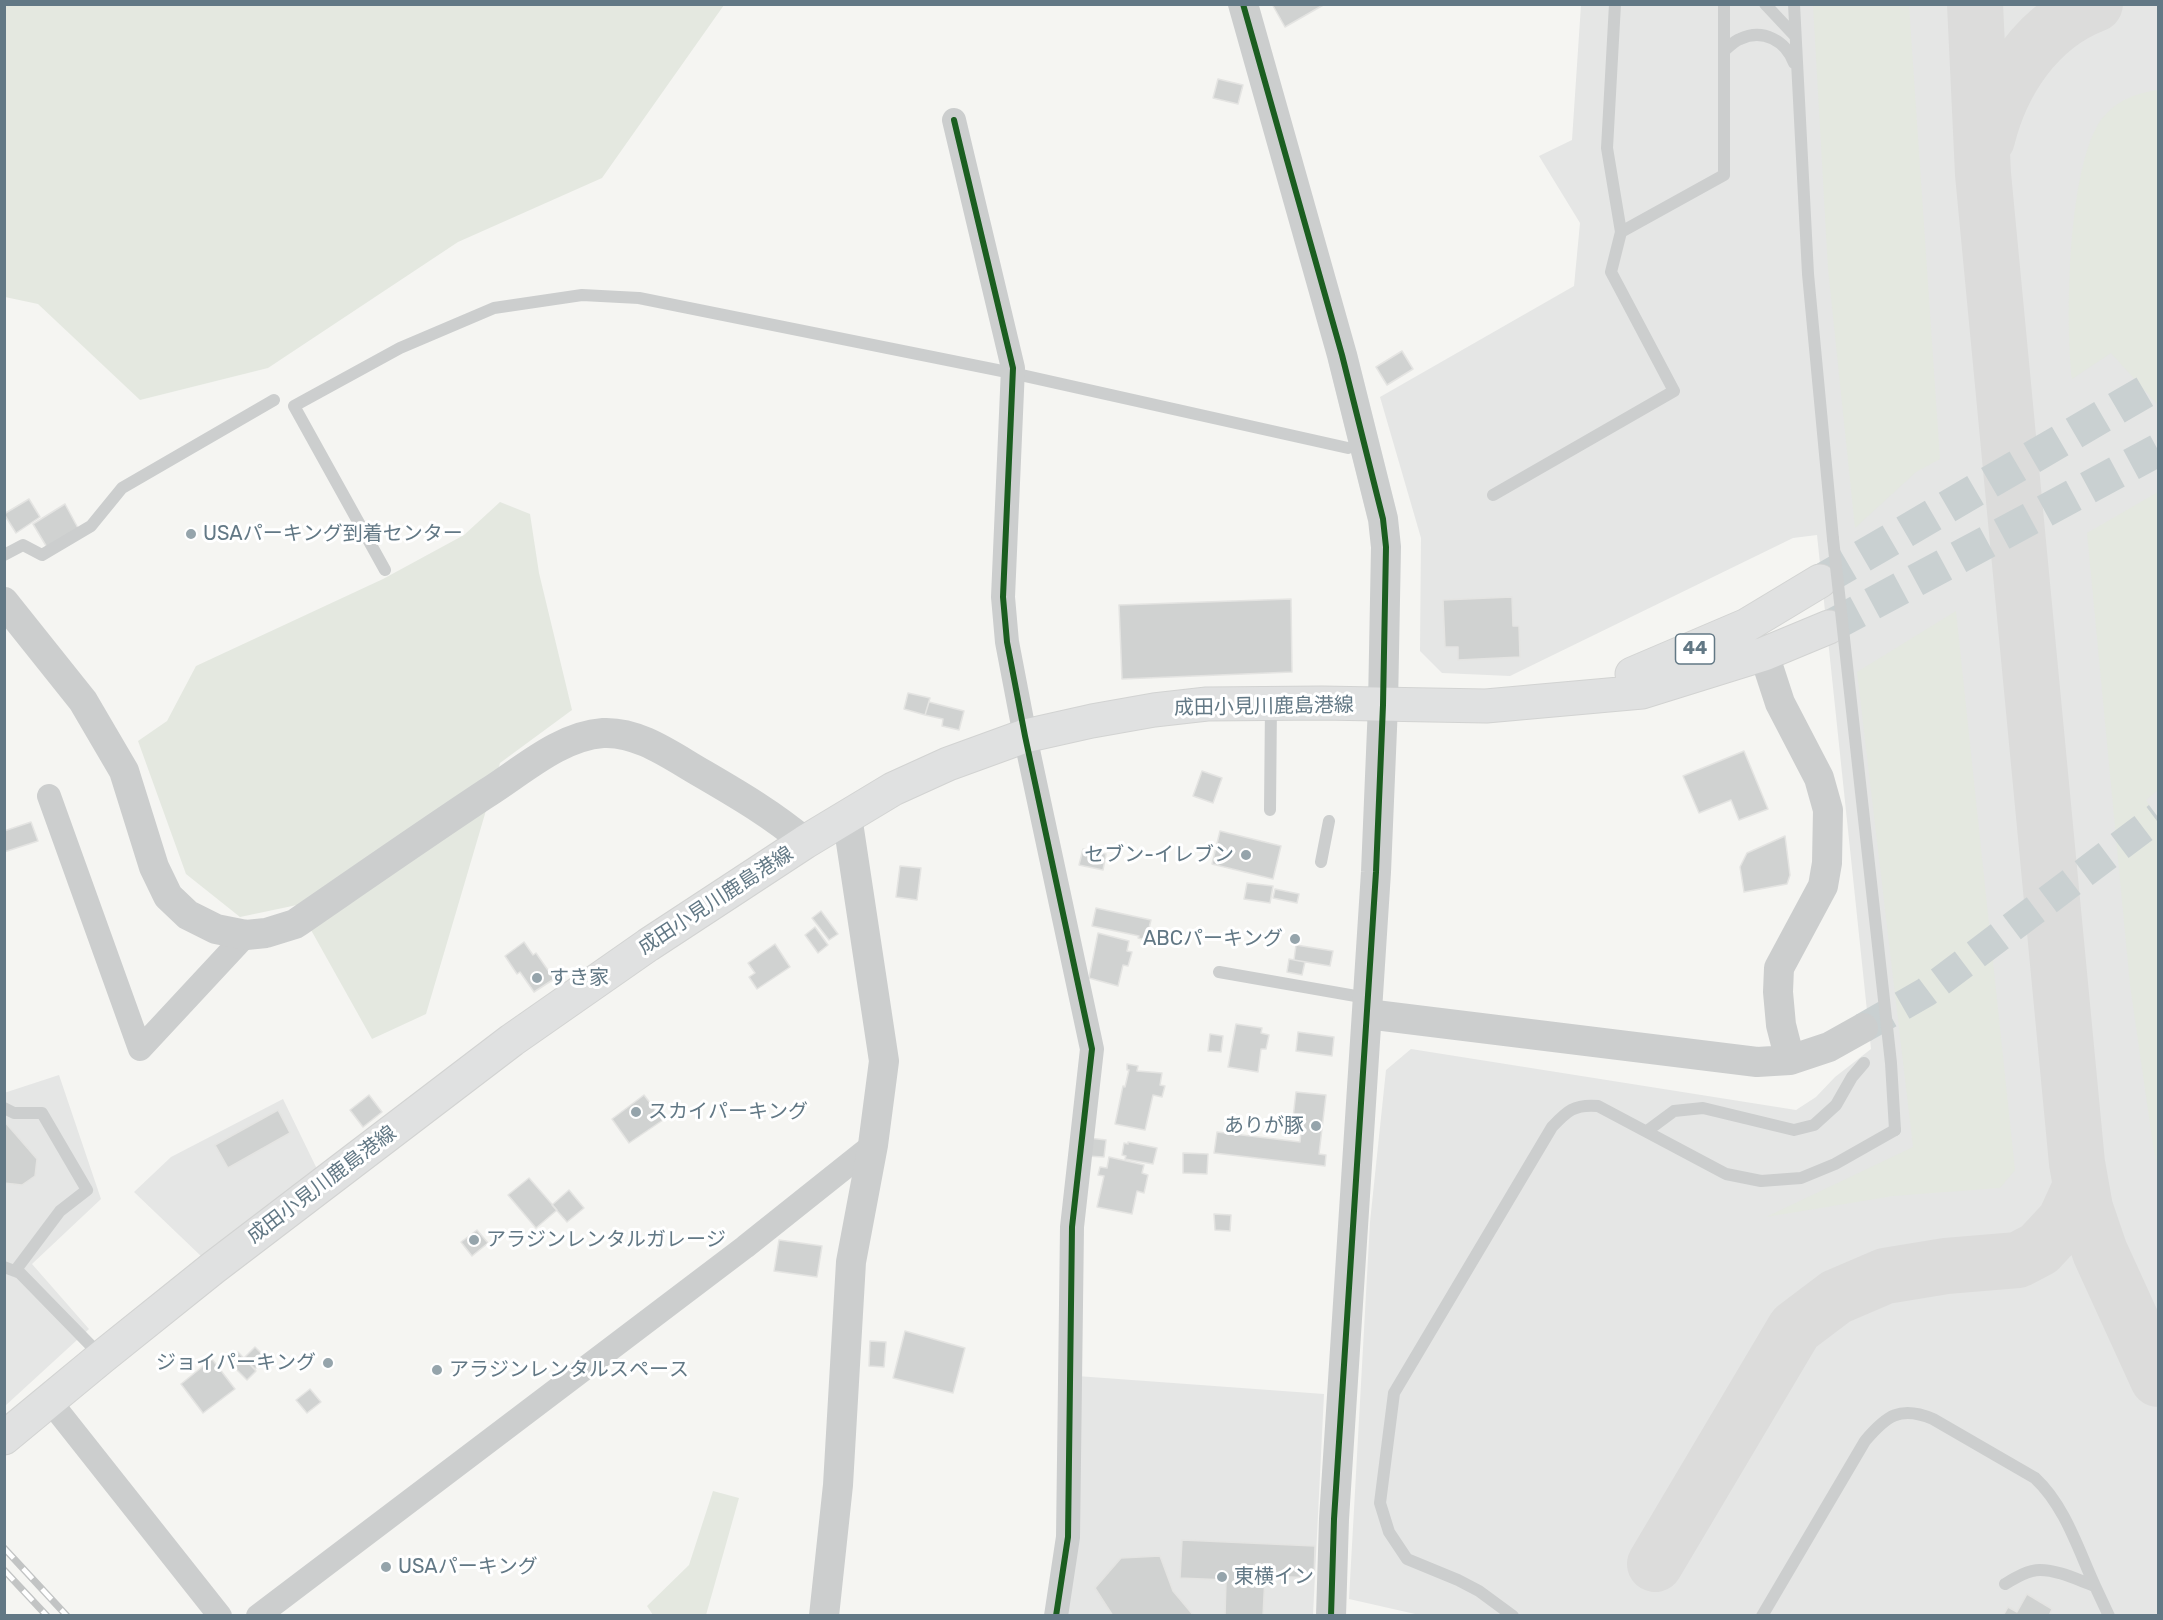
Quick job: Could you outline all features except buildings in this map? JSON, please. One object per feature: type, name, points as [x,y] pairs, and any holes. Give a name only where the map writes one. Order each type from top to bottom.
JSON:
[{"type":"main road","name":"成田小見川鹿島港線","points":[[1562,699],[1648,669],[1747,626],[1820,581]]},
{"type":"main road","name":"成田小見川鹿島港線","points":[[4,1438],[222,1261],[512,1040],[648,945],[805,842],[893,789],[948,764],[1025,736],[1154,710],[1207,704],[1486,706],[1642,692],[1764,654],[1829,627]]},
{"type":"street","points":[[1243,4],[1342,355],[1383,519],[1386,547],[1383,705],[1368,871],[1368,1006],[1334,1519],[1331,1616]]},
{"type":"street","points":[[954,120],[1005,334],[1012,373],[1003,597],[1007,642],[1092,1049],[1072,1227],[1068,1537],[1056,1616]]},
{"type":"street","points":[[4,602],[83,701],[124,771],[154,867],[168,897],[188,915],[216,929],[246,935],[283,932],[446,820],[552,751],[580,736],[615,734],[656,746],[755,805],[784,824],[805,842]]},
{"type":"street","points":[[1764,654],[1780,703],[1819,778],[1828,810],[1827,863],[1823,886],[1779,968],[1778,992],[1781,1025],[1790,1060]]},
{"type":"street","points":[[49,796],[140,1049],[246,935]]},
{"type":"street","points":[[824,1616],[838,1485],[851,1262],[873,1145],[884,1061],[847,816]]},
{"type":"street","points":[[1368,1006],[1757,1062],[1790,1060],[1829,1047],[1863,1028]]},
{"type":"street","points":[[258,1616],[735,1254],[873,1145]]},
{"type":"street","points":[[49,1400],[220,1616]]},
{"type":"lane","points":[[1492,495],[1674,391],[1611,272],[1621,232],[1607,148],[1615,4]]},
{"type":"lane","points":[[1621,232],[1724,175],[1724,4]]},
{"type":"lane","points":[[1765,4],[1795,36]]},
{"type":"lane","points":[[1513,1616],[1479,1591],[1407,1559],[1389,1532],[1380,1503],[1394,1393],[1552,1127],[1567,1111],[1583,1105],[1598,1106],[1726,1174],[1761,1181],[1801,1178],[1836,1164],[1895,1130],[1891,1063],[1833,539],[1808,274],[1794,4]]},
{"type":"lane","points":[[1724,51],[1739,39],[1758,34],[1776,39],[1790,52],[1797,70]]},
{"type":"lane","points":[[385,570],[294,406],[400,348],[494,308],[582,294],[639,298],[1012,373],[1348,448]]},
{"type":"lane","points":[[4,555],[23,545],[42,555],[91,526],[122,488],[274,400]]},
{"type":"lane","points":[[1270,810],[1271,703]]},
{"type":"lane","points":[[1321,862],[1329,821]]},
{"type":"lane","points":[[1219,972],[1368,1006]]},
{"type":"lane","points":[[1647,1131],[1674,1111],[1702,1108],[1794,1130],[1814,1125],[1836,1105],[1852,1077],[1864,1063]]},
{"type":"lane","points":[[4,1108],[14,1113],[42,1113],[87,1190],[60,1211],[10,1269],[20,1273],[102,1357]]},
{"type":"lane","points":[[1762,1616],[1865,1441],[1883,1421],[1901,1412],[1919,1413],[1933,1419],[2042,1484],[2058,1504],[2109,1616]]},
{"type":"lane","points":[[2005,1584],[2020,1575],[2039,1570],[2095,1586]]},
{"type":"shaded area","points":[[4,5],[724,5],[602,178],[458,242],[268,368],[140,400],[38,304],[5,297]]},
{"type":"shaded area","points":[[1581,5],[2158,5],[2158,1615],[1424,1616],[1349,1599],[1370,1222],[1386,1070],[1411,1049],[1796,1110],[1816,1097],[1835,1077],[1871,1049],[1817,535],[1793,538],[1510,676],[1442,673],[1420,651],[1421,538],[1380,397],[1574,286],[1580,223],[1539,156],[1572,140]]},
{"type":"shaded area","points":[[1813,5],[1909,5],[1940,459],[1916,472],[1855,528],[1828,269]]},
{"type":"shaded area","points":[[2158,90],[2158,405],[2111,353],[2072,379],[2069,281],[2076,200],[2083,164],[2093,134],[2106,114],[2118,104],[2137,95]]},
{"type":"shaded area","points":[[2158,492],[2158,790],[2146,800],[2158,819],[2158,1169],[2130,985],[2087,533]]},
{"type":"shaded area","points":[[500,502],[530,514],[539,573],[572,710],[500,763],[426,1014],[372,1039],[297,905],[240,917],[186,874],[138,741],[167,721],[196,666],[383,579],[464,535]]},
{"type":"shaded area","points":[[1956,611],[2015,1170],[2000,1188],[1893,1196],[1766,1217],[1913,1147],[1857,672]]},
{"type":"shaded area","points":[[59,1075],[101,1199],[32,1264],[89,1329],[5,1406],[4,1093]]},
{"type":"shaded area","points":[[283,1099],[317,1169],[202,1257],[134,1192],[171,1157]]},
{"type":"shaded area","name":"東横イン","points":[[1077,1376],[1324,1394],[1313,1615],[1064,1616]]},
{"type":"shaded area","points":[[713,1491],[739,1498],[706,1615],[653,1615],[647,1606],[689,1565]]},
{"type":"taxiway","points":[[1975,4],[1983,174],[2077,1163],[2085,1208],[2100,1252],[2158,1379]]},
{"type":"taxiway","points":[[1987,139],[2002,97],[2024,58],[2056,26],[2095,4]]},
{"type":"taxiway","points":[[1655,1564],[1795,1328],[1836,1297],[1885,1276],[1946,1266],[2018,1260],[2039,1249],[2065,1221],[2081,1186]]},
{"type":"tunnel","points":[[1820,581],[2158,384]]},
{"type":"tunnel","points":[[1829,627],[2158,450]]},
{"type":"tunnel","points":[[1863,1028],[1926,992],[2158,817]]},
{"type":"railway","points":[[4,1548],[67,1616]]},
{"type":"railway","points":[[4,1570],[47,1616]]},
{"type":"cycle path","points":[[1243,4],[1342,355],[1383,519],[1386,547],[1383,705],[1376,872],[1334,1519],[1331,1616]]},
{"type":"cycle path","points":[[954,120],[1013,368],[1003,597],[1007,642],[1092,1049],[1072,1227],[1068,1537],[1056,1616]]},
{"type":"place","name":"USAパーキング到着センター","points":[[191,534]]},
{"type":"place","name":"セブン-イレブン","points":[[1246,855]]},
{"type":"place","name":"ABCパーキング","points":[[1295,939]]},
{"type":"place","name":"すき家","points":[[537,978]]},
{"type":"place","name":"スカイパーキング","points":[[636,1112]]},
{"type":"place","name":"ありが豚","points":[[1316,1126]]},
{"type":"place","name":"アラジンレンタルガレージ","points":[[474,1240]]},
{"type":"place","name":"ジョイパーキング","points":[[328,1363]]},
{"type":"place","name":"アラジンレンタルスペース","points":[[437,1370]]},
{"type":"place","name":"USAパーキング","points":[[386,1567]]},
{"type":"place","name":"東横イン","points":[[1222,1577]]}]
